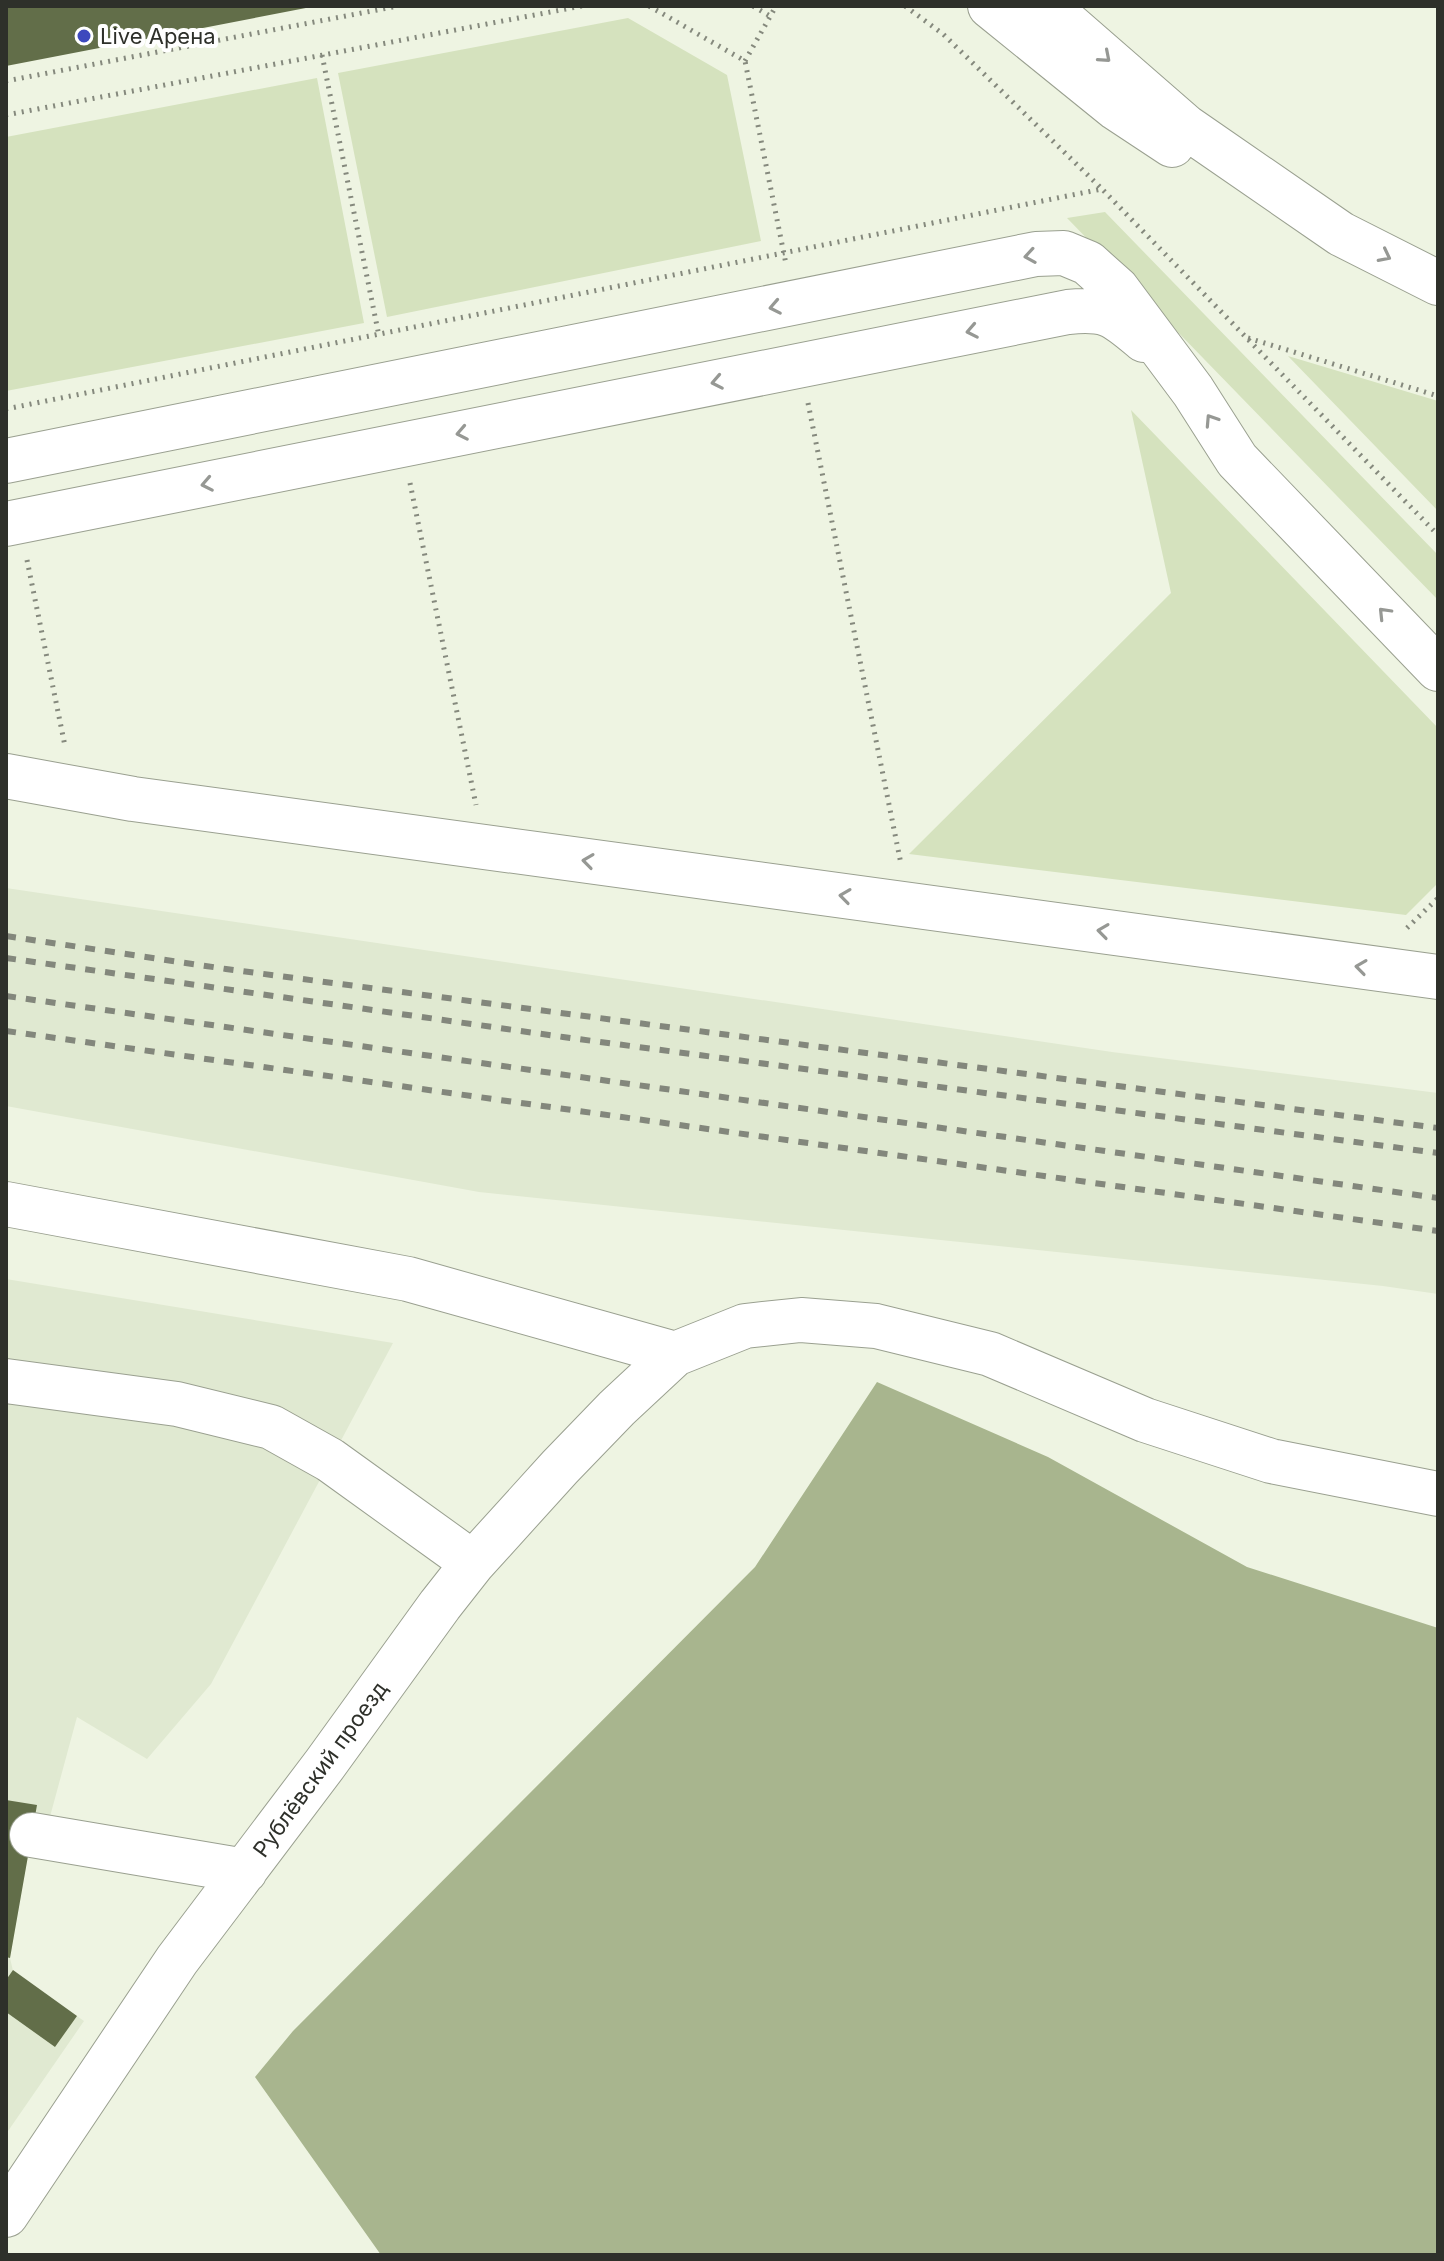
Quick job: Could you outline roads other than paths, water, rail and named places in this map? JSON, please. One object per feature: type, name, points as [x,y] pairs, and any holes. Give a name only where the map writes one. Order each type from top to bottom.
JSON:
[{"type":"street","points":[[990,6],[1116,108],[1222,178],[1438,283]]},
{"type":"street","points":[[1047,6],[1186,127],[1341,234]]},
{"type":"street","points":[[6,461],[1036,254],[1064,253],[1088,263],[1117,289],[1237,460],[1438,669]]},
{"type":"street","points":[[12,523],[1068,312],[1095,309],[1117,317],[1170,362]]},
{"type":"street","points":[[6,776],[133,799],[1424,956]]},
{"type":"street","points":[[6,1204],[408,1279],[675,1354],[745,1326],[801,1320],[876,1326],[990,1354],[1145,1420],[1271,1461],[1438,1494]]},
{"type":"street","name":"Рублёвский проезд","points":[[6,2215],[177,1960],[473,1563],[617,1408],[675,1354]]},
{"type":"street","points":[[6,1381],[177,1404],[271,1427],[330,1460],[473,1563]]},
{"type":"street","points":[[32,1835],[245,1871]]},
{"type":"railway","points":[[6,936],[226,969],[1438,1128]]},
{"type":"railway","points":[[6,958],[563,1037],[1438,1153]]},
{"type":"railway","points":[[6,996],[1438,1198]]},
{"type":"railway","points":[[6,1031],[1438,1231]]},
{"type":"place","name":"Live Арена","points":[[84,36]]}]
